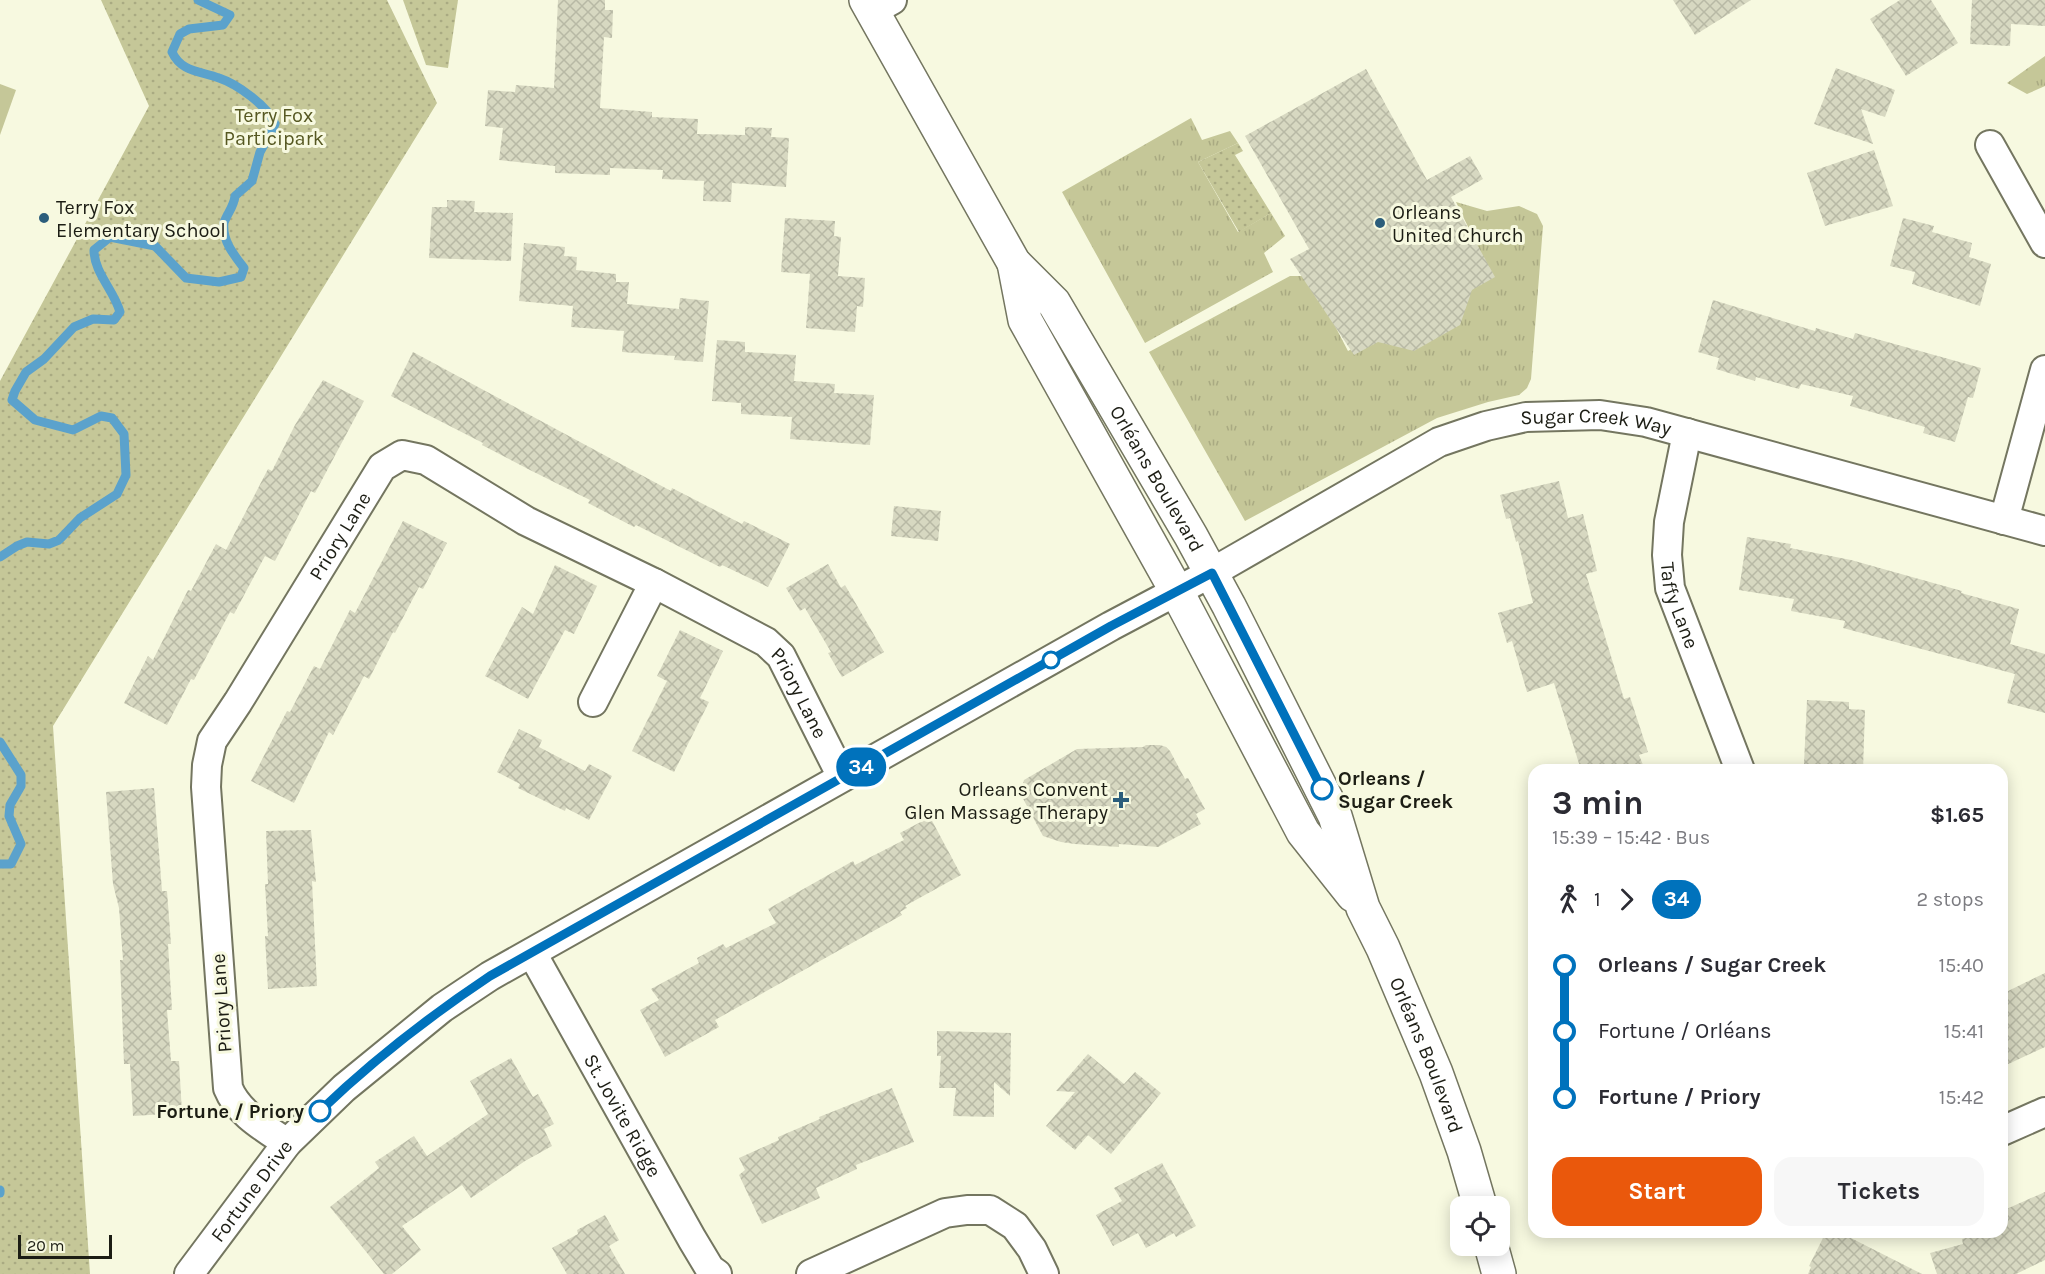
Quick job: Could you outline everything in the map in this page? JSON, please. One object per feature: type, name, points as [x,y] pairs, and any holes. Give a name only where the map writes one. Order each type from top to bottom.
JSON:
[{"type":"main road","name":"Orléans Boulevard","points":[[877,4],[1014,263],[1025,320],[1177,592],[1303,832],[1363,908]]},
{"type":"main road","name":"Orléans Boulevard","points":[[1014,263],[1054,303],[1212,573],[1335,816],[1363,908],[1383,948],[1436,1073],[1464,1151],[1477,1196]]},
{"type":"main road","points":[[1494,1256],[1499,1274]]},
{"type":"street","points":[[1990,145],[2045,243]]},
{"type":"street","points":[[2004,520],[2045,369]]},
{"type":"street","name":"Sugar Creek Way","points":[[1177,592],[1439,442],[1486,426],[1526,417],[1600,415],[1646,422],[2045,531]]},
{"type":"street","name":"Taffy Lane","points":[[1687,433],[1669,522],[1667,555],[1670,588],[1738,764]]},
{"type":"street","name":"Priory Lane","points":[[287,1143],[233,1100],[228,1088],[206,787],[207,765],[212,741],[382,467],[402,455],[426,460],[526,521],[654,583],[766,642],[781,656],[842,777]]},
{"type":"street","points":[[593,702],[654,583]]},
{"type":"street","name":"Fortune Drive","points":[[189,1274],[287,1143],[345,1088],[442,1008],[490,976],[1111,626],[1177,592]]},
{"type":"street","name":"St. Jovite Ridge","points":[[532,953],[698,1249],[710,1269],[717,1274]]},
{"type":"street","points":[[2008,1128],[2045,1112]]},
{"type":"street","points":[[811,1274],[945,1213],[990,1210],[1015,1226],[1032,1249],[1044,1274]]},
{"type":"green space","name":"Terry Fox Participark","points":[[101,0],[387,0],[437,103],[53,726],[90,1274],[0,1274],[0,381],[149,106]]},
{"type":"green space","points":[[403,0],[458,0],[448,68],[426,65]]},
{"type":"green space","points":[[2045,56],[2045,86],[2027,94],[2007,83]]},
{"type":"green space","points":[[0,84],[16,90],[0,135]]},
{"type":"green space","points":[[1191,118],[1202,140],[1230,131],[1238,143],[1198,162],[1238,232],[1271,213],[1285,236],[1264,253],[1273,272],[1145,343],[1062,192]]},
{"type":"green space","points":[[1238,143],[1243,151],[1235,155],[1271,213],[1239,232],[1198,162]]},
{"type":"green space","points":[[1456,202],[1487,211],[1519,206],[1537,214],[1543,226],[1531,379],[1527,388],[1519,395],[1437,418],[1245,521],[1149,352],[1290,276],[1303,276],[1307,272],[1348,351],[1490,272]]},
{"type":"building","points":[[558,0],[605,0],[605,10],[613,10],[612,38],[604,37],[600,108],[652,112],[652,117],[698,119],[697,134],[745,135],[745,127],[772,128],[771,137],[789,138],[786,187],[732,183],[731,202],[703,201],[704,181],[662,179],[663,170],[610,168],[610,175],[555,173],[555,166],[499,160],[503,128],[485,126],[488,90],[515,92],[516,85],[554,88]]},
{"type":"building","points":[[1673,0],[1751,0],[1695,35]]},
{"type":"building","points":[[1900,0],[1931,0],[1958,43],[1906,76],[1870,19]]},
{"type":"building","points":[[1972,0],[2045,0],[2045,26],[2011,24],[2010,46],[1970,44]]},
{"type":"building","points":[[1836,68],[1895,90],[1885,117],[1861,109],[1873,144],[1814,124]]},
{"type":"building","name":"Orleans United Church","points":[[1366,69],[1427,180],[1470,156],[1483,179],[1451,197],[1495,277],[1472,290],[1460,325],[1414,351],[1378,342],[1354,355],[1290,259],[1309,249],[1245,136]]},
{"type":"building","points":[[1874,150],[1893,206],[1825,226],[1807,173]]},
{"type":"building","points":[[447,200],[475,201],[474,212],[513,213],[511,261],[429,258],[432,207],[447,207]]},
{"type":"building","points":[[785,218],[835,221],[834,236],[841,237],[838,276],[865,278],[863,307],[857,306],[855,332],[806,328],[810,274],[781,272]]},
{"type":"building","points":[[1903,218],[1934,226],[1932,232],[1972,243],[1969,257],[1991,264],[1980,306],[1912,284],[1915,272],[1890,266]]},
{"type":"building","points":[[524,243],[565,247],[564,256],[577,257],[576,270],[616,274],[616,282],[629,282],[627,304],[679,309],[680,298],[709,301],[703,362],[674,360],[675,356],[622,352],[624,331],[571,327],[573,306],[519,301]]},
{"type":"building","points":[[1713,300],[1815,331],[1816,328],[1853,339],[1855,333],[1981,368],[1973,398],[1968,397],[1955,442],[1923,433],[1925,427],[1850,406],[1853,396],[1801,384],[1799,389],[1756,377],[1755,381],[1716,369],[1719,358],[1698,352]]},
{"type":"building","points":[[717,340],[745,342],[745,352],[796,355],[794,381],[835,384],[834,393],[874,395],[870,445],[790,439],[792,417],[741,414],[741,403],[712,401]]},
{"type":"building","points":[[413,352],[671,491],[672,488],[742,524],[744,521],[790,544],[768,587],[722,565],[720,567],[636,525],[634,527],[588,503],[590,500],[391,396]]},
{"type":"building","points":[[323,380],[364,401],[315,493],[311,491],[275,561],[265,556],[234,614],[230,612],[194,680],[191,679],[167,725],[124,703],[148,656],[153,660],[188,590],[191,591],[216,544],[226,550],[268,469],[272,471],[295,425]]},
{"type":"building","points":[[1559,481],[1568,518],[1583,514],[1597,571],[1586,574],[1624,699],[1630,697],[1648,752],[1639,755],[1643,764],[1579,764],[1554,683],[1527,692],[1512,641],[1507,643],[1498,613],[1533,603],[1518,541],[1516,542],[1510,518],[1506,519],[1500,495]]},
{"type":"building","points":[[894,506],[941,511],[938,541],[891,536]]},
{"type":"building","points":[[403,521],[447,543],[423,589],[419,587],[395,633],[393,632],[369,679],[364,676],[333,735],[329,732],[294,803],[251,781],[287,711],[290,712],[314,666],[320,669],[350,610],[355,613]]},
{"type":"building","points":[[1747,537],[1791,544],[1790,548],[1851,560],[2019,609],[2010,644],[2045,654],[2045,713],[2007,703],[2015,674],[1843,628],[1845,621],[1791,611],[1794,599],[1739,590]]},
{"type":"building","points":[[828,564],[841,588],[845,585],[884,652],[842,677],[828,653],[831,652],[805,608],[800,611],[786,588]]},
{"type":"building","points":[[555,565],[597,586],[574,634],[565,630],[528,699],[485,676],[522,607],[533,614]]},
{"type":"building","points":[[680,630],[723,651],[700,698],[709,702],[674,772],[632,751],[667,681],[657,676]]},
{"type":"building","points":[[1807,700],[1849,702],[1849,709],[1865,710],[1863,764],[1804,764]]},
{"type":"building","points":[[519,729],[542,740],[539,747],[585,771],[589,764],[612,776],[589,820],[518,788],[520,784],[497,772]]},
{"type":"building","points":[[1160,745],[1170,751],[1205,809],[1196,814],[1201,824],[1158,847],[1075,844],[1043,836],[1020,793],[1024,780],[1077,749],[1143,747]]},
{"type":"building","points":[[154,788],[162,891],[167,891],[171,944],[168,944],[172,1010],[167,1010],[171,1061],[179,1061],[182,1113],[133,1116],[130,1064],[124,1064],[120,960],[123,960],[119,908],[113,884],[106,792]]},
{"type":"building","points":[[930,817],[961,875],[905,906],[907,908],[900,912],[902,915],[715,1020],[719,1027],[665,1057],[640,1010],[659,1000],[651,989],[699,963],[697,958],[723,944],[726,948],[776,923],[768,909],[853,861],[855,865],[904,840],[900,833]]},
{"type":"building","points":[[311,830],[316,882],[312,881],[317,986],[268,989],[265,936],[268,936],[265,884],[268,884],[266,831]]},
{"type":"building","points":[[2045,973],[2045,1047],[2008,1064],[2008,991]]},
{"type":"building","points":[[937,1031],[1011,1033],[1010,1096],[994,1082],[994,1117],[953,1116],[956,1088],[939,1088],[941,1056],[937,1056]]},
{"type":"building","points":[[1088,1054],[1124,1084],[1135,1072],[1161,1093],[1111,1154],[1088,1135],[1075,1150],[1046,1126],[1075,1092],[1056,1091]]},
{"type":"building","points":[[511,1058],[533,1097],[538,1094],[554,1124],[544,1129],[552,1146],[525,1161],[471,1198],[462,1185],[402,1226],[421,1250],[392,1274],[384,1274],[330,1207],[379,1168],[375,1162],[414,1136],[427,1156],[488,1114],[470,1081]]},
{"type":"building","points":[[892,1088],[914,1142],[856,1165],[857,1169],[816,1188],[820,1198],[762,1224],[739,1175],[745,1170],[739,1158],[779,1140],[778,1137],[820,1119],[819,1117]]},
{"type":"building","points":[[1162,1163],[1196,1226],[1176,1237],[1174,1233],[1146,1248],[1138,1233],[1113,1246],[1096,1215],[1122,1201],[1114,1188]]},
{"type":"building","points":[[2045,1192],[2045,1260],[2016,1274],[1937,1274],[1930,1253],[1963,1244],[1962,1239],[1966,1238],[2008,1238],[2008,1208]]},
{"type":"building","points":[[605,1215],[619,1240],[609,1246],[625,1274],[567,1274],[552,1248],[578,1234],[577,1230]]},
{"type":"building","points":[[1823,1238],[1851,1238],[1922,1274],[1808,1274],[1811,1267],[1809,1266]]},
{"type":"waterway","points":[[0,557],[27,542],[49,544],[59,540],[80,518],[117,494],[126,475],[124,434],[112,418],[101,416],[73,430],[35,420],[12,400],[26,372],[44,359],[74,327],[93,319],[114,320],[120,312],[97,266],[94,250],[110,237],[155,246],[186,278],[219,282],[241,277],[244,268],[227,242],[224,223],[235,196],[252,181],[260,152],[275,124],[266,110],[243,90],[226,81],[192,70],[180,64],[176,59],[172,52],[180,34],[189,29],[223,25],[230,15],[198,0]]},
{"type":"waterway","points":[[0,742],[21,775],[21,786],[10,805],[9,816],[21,844],[11,864],[0,864]]},
{"type":"bus line","name":"34","points":[[320,1111],[442,1008],[490,976],[1111,626],[1212,573],[1322,789]]},
{"type":"place","name":"Terry Fox Elementary School","points":[[44,218]]},
{"type":"place","name":"Orleans United Church","points":[[1380,223]]},
{"type":"place","name":"Orleans / Sugar Creek","points":[[1322,789]]},
{"type":"place","name":"Orleans Convent Glen Massage Therapy","points":[[1121,800]]},
{"type":"place","name":"Fortune / Priory","points":[[320,1111]]}]
